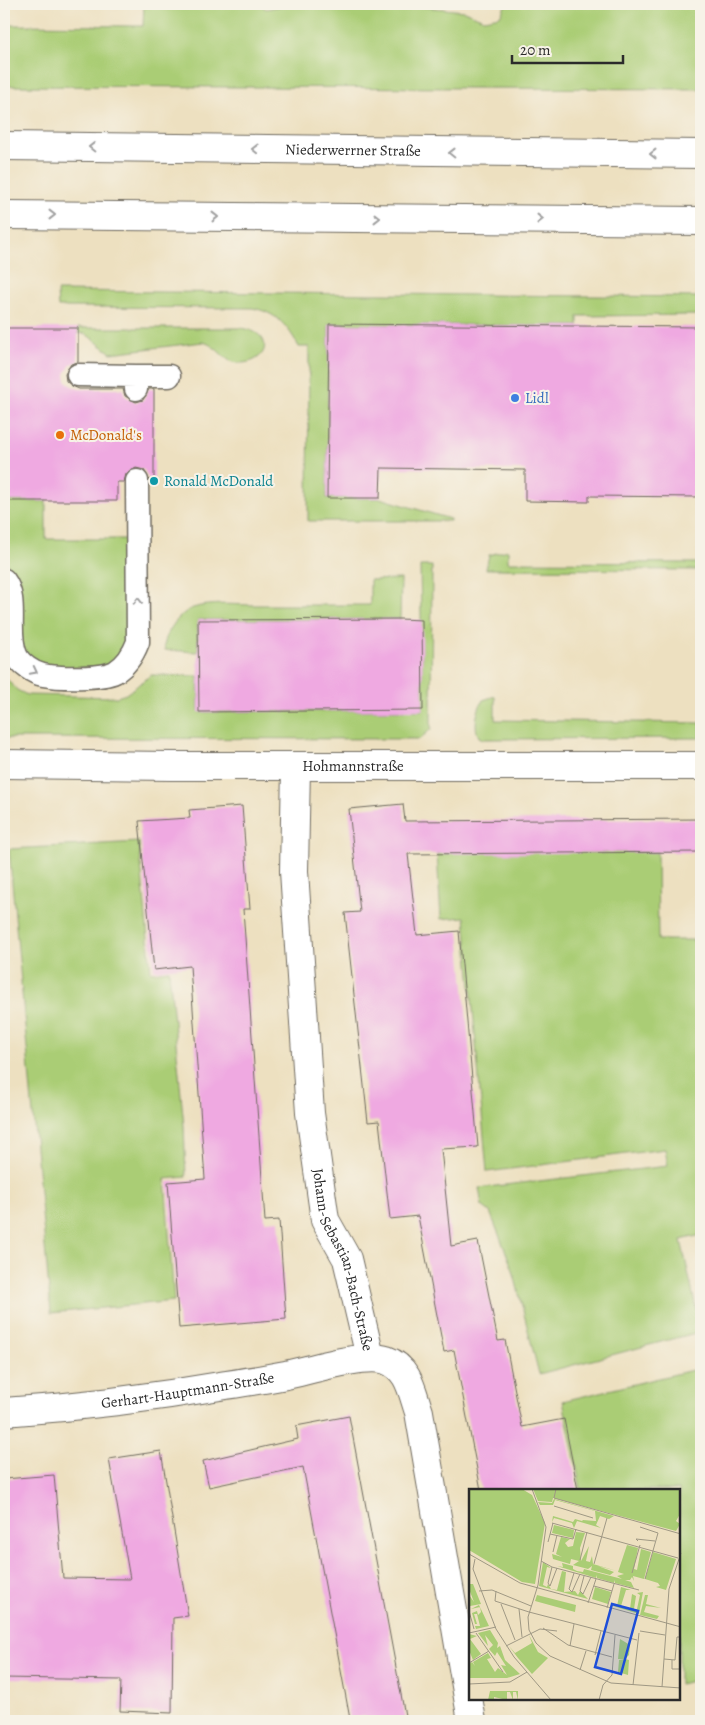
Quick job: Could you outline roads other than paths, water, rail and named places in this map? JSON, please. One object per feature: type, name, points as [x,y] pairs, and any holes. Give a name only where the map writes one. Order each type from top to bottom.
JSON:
[{"type":"street","name":"Niederwerrner Straße","points":[[4,146],[701,154]]},
{"type":"street","points":[[4,215],[701,221]]},
{"type":"street","name":"Hohmannstraße","points":[[4,764],[296,767],[701,766]]},
{"type":"street","name":"Johann-Sebastian-Bach-Straße","points":[[296,767],[294,871],[310,1113],[325,1220],[347,1259],[370,1358],[386,1360],[402,1368],[419,1412],[472,1721]]},
{"type":"street","name":"Gerhart-Hauptmann-Straße","points":[[4,1412],[70,1408],[184,1392],[283,1376],[370,1358]]},
{"type":"lane","points":[[78,375],[136,382],[169,376]]},
{"type":"lane","points":[[4,580],[10,588],[12,636],[16,656],[27,668],[42,675],[98,677],[114,672],[126,664],[133,655],[138,642],[137,481]]},
{"type":"place","name":"Lidl","points":[[515,398]]},
{"type":"place","name":"McDonald's","points":[[60,435]]},
{"type":"place","name":"Ronald McDonald","points":[[154,481]]}]
